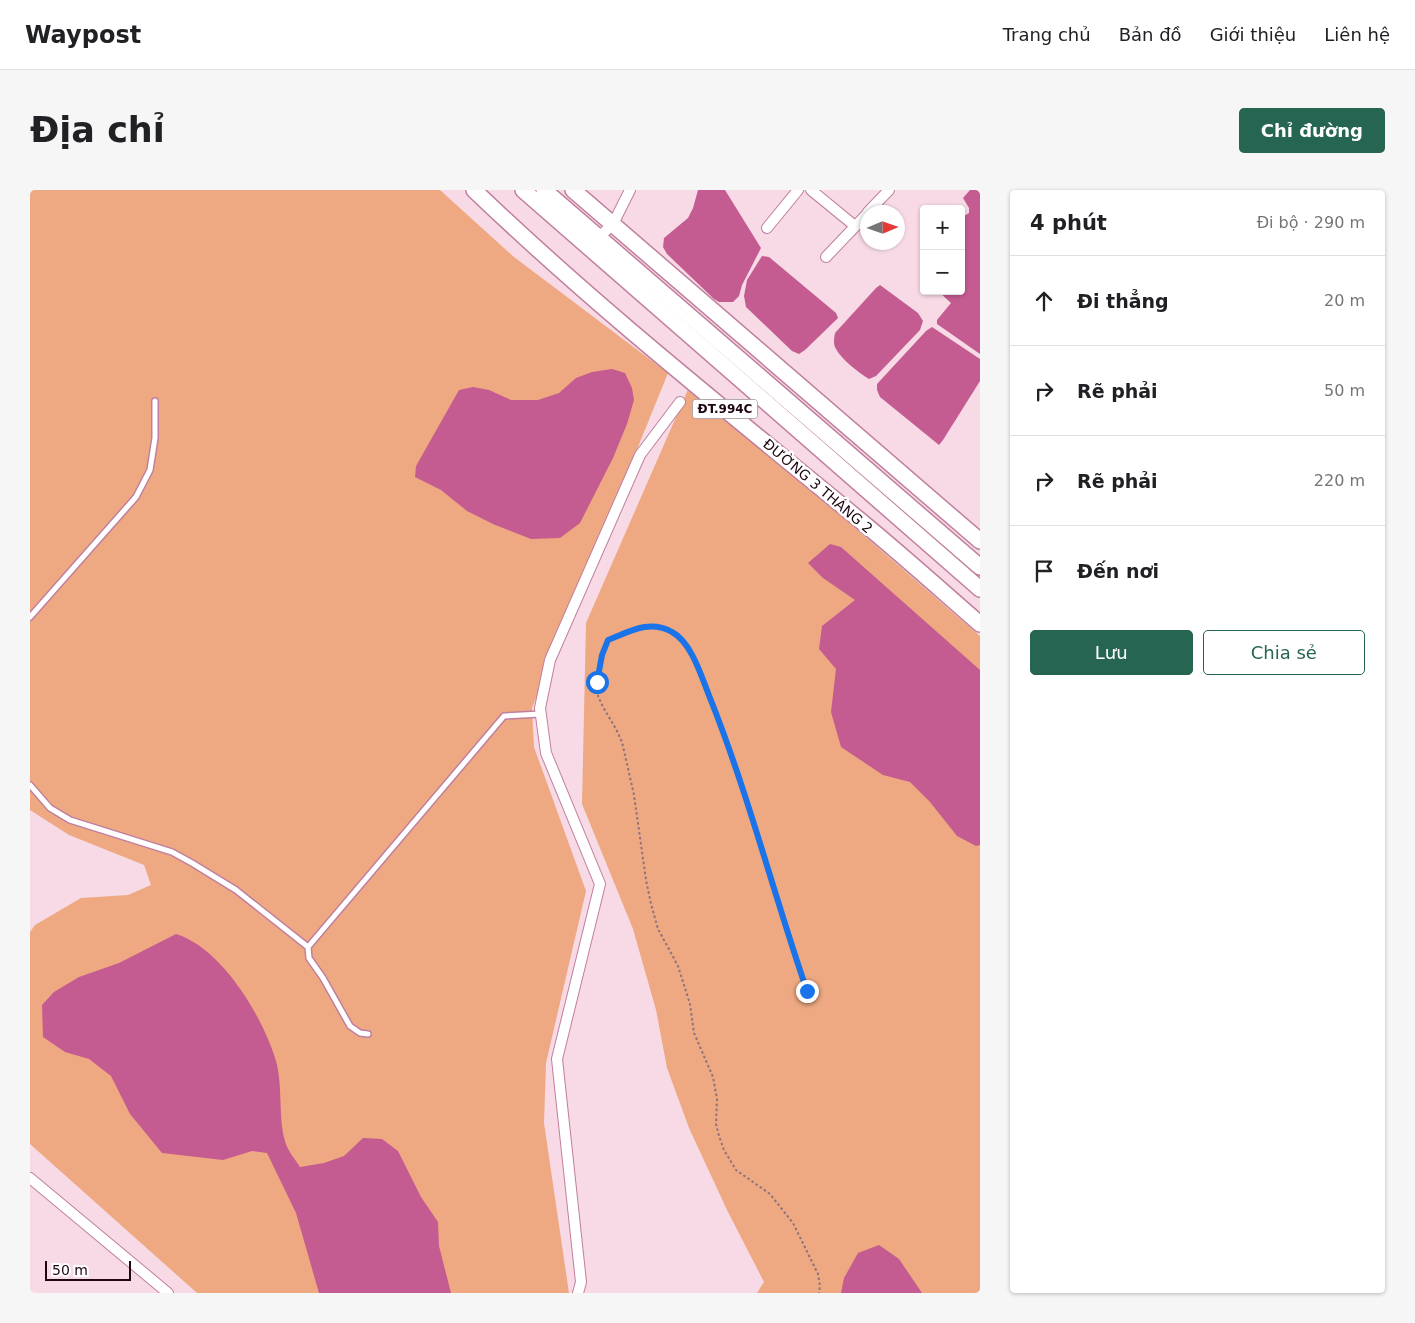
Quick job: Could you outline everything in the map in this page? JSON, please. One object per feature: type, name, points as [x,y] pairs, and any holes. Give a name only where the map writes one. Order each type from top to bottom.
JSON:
[{"type":"main road","name":"ĐƯỜNG 3 THÁNG 2","points":[[474,190],[533,246],[593,298],[682,374],[865,524],[980,624]]},
{"type":"main road","name":"ĐƯỜNG 3 THÁNG 2","points":[[523,190],[980,588]]},
{"type":"main road","name":"ĐT.994C","points":[[544,190],[980,567]]},
{"type":"main road","points":[[573,190],[980,541]]},
{"type":"street","points":[[598,238],[613,224],[630,190]]},
{"type":"street","points":[[767,228],[798,190]]},
{"type":"street","points":[[811,190],[856,226]]},
{"type":"street","points":[[875,205],[889,190]]},
{"type":"street","points":[[826,257],[860,222]]},
{"type":"street","points":[[578,1293],[581,1282],[557,1059],[600,884],[546,752],[540,708],[550,660],[640,455],[680,402]]},
{"type":"street","points":[[30,1178],[168,1293]]},
{"type":"lane","points":[[30,617],[136,497],[150,470],[155,438],[155,401]]},
{"type":"lane","points":[[368,1034],[360,1033],[350,1026],[323,978],[309,958],[308,947],[504,716],[541,714]]},
{"type":"lane","points":[[30,785],[50,808],[70,820],[172,852],[192,863],[253,902],[308,947]]},
{"type":"path","points":[[807,991],[734,761],[691,654],[683,641],[673,632],[653,626],[632,630],[608,640],[599,669],[597,682],[598,696],[602,707],[622,742],[634,795],[651,904],[658,929],[678,966],[690,1004],[694,1033],[713,1077],[716,1099],[716,1124],[719,1136],[724,1150],[736,1170],[770,1194],[793,1223],[818,1274],[819,1293]]},
{"type":"shaded area","points":[[30,190],[440,190],[514,257],[668,373],[532,708],[534,747],[586,891],[546,1063],[544,1123],[569,1293],[197,1293],[30,1144],[30,932],[35,925],[81,898],[128,895],[151,885],[144,865],[69,835],[30,810]]},
{"type":"shaded area","points":[[698,190],[725,190],[761,248],[742,285],[739,296],[733,302],[719,302],[714,299],[667,254],[663,247],[664,238],[688,218]]},
{"type":"shaded area","points":[[970,190],[980,190],[980,354],[937,324],[937,320],[951,303],[942,295],[965,295],[965,215],[969,213],[969,208],[963,198]]},
{"type":"shaded area","points":[[762,256],[769,257],[836,313],[838,318],[799,354],[792,351],[746,307],[744,296],[747,280]]},
{"type":"shaded area","points":[[880,285],[918,313],[923,321],[920,330],[876,376],[869,379],[842,357],[835,347],[834,337],[835,333]]},
{"type":"shaded area","points":[[932,327],[980,359],[980,381],[939,445],[880,397],[877,390],[877,384],[926,331]]},
{"type":"shaded area","points":[[612,369],[625,373],[632,388],[634,400],[627,424],[613,458],[580,523],[560,538],[531,539],[493,524],[467,511],[441,490],[415,477],[416,466],[459,390],[473,387],[489,390],[511,400],[538,400],[559,393],[576,378],[592,372]]},
{"type":"shaded area","points":[[690,385],[980,636],[980,1293],[757,1293],[764,1282],[727,1210],[689,1128],[667,1068],[656,1010],[633,929],[582,804],[586,623]]},
{"type":"shaded area","points":[[830,544],[841,547],[980,670],[980,845],[976,846],[957,836],[930,802],[910,782],[883,775],[841,747],[831,712],[836,669],[819,649],[822,626],[855,600],[823,578],[808,563]]},
{"type":"shaded area","points":[[176,934],[193,942],[209,954],[238,986],[251,1005],[270,1043],[276,1061],[285,1141],[289,1151],[300,1167],[324,1163],[344,1156],[363,1138],[382,1139],[398,1151],[421,1197],[438,1222],[439,1246],[451,1293],[319,1293],[296,1213],[267,1153],[252,1151],[223,1160],[162,1153],[130,1114],[111,1076],[89,1059],[65,1052],[43,1037],[42,1005],[54,992],[79,977],[119,963]]},
{"type":"shaded area","points":[[879,1245],[899,1259],[922,1293],[841,1293],[844,1278],[858,1253]]},
{"type":"route","points":[[597,682],[602,655],[608,640],[626,631],[653,626],[673,632],[683,641],[698,668],[728,744],[807,991]]}]
